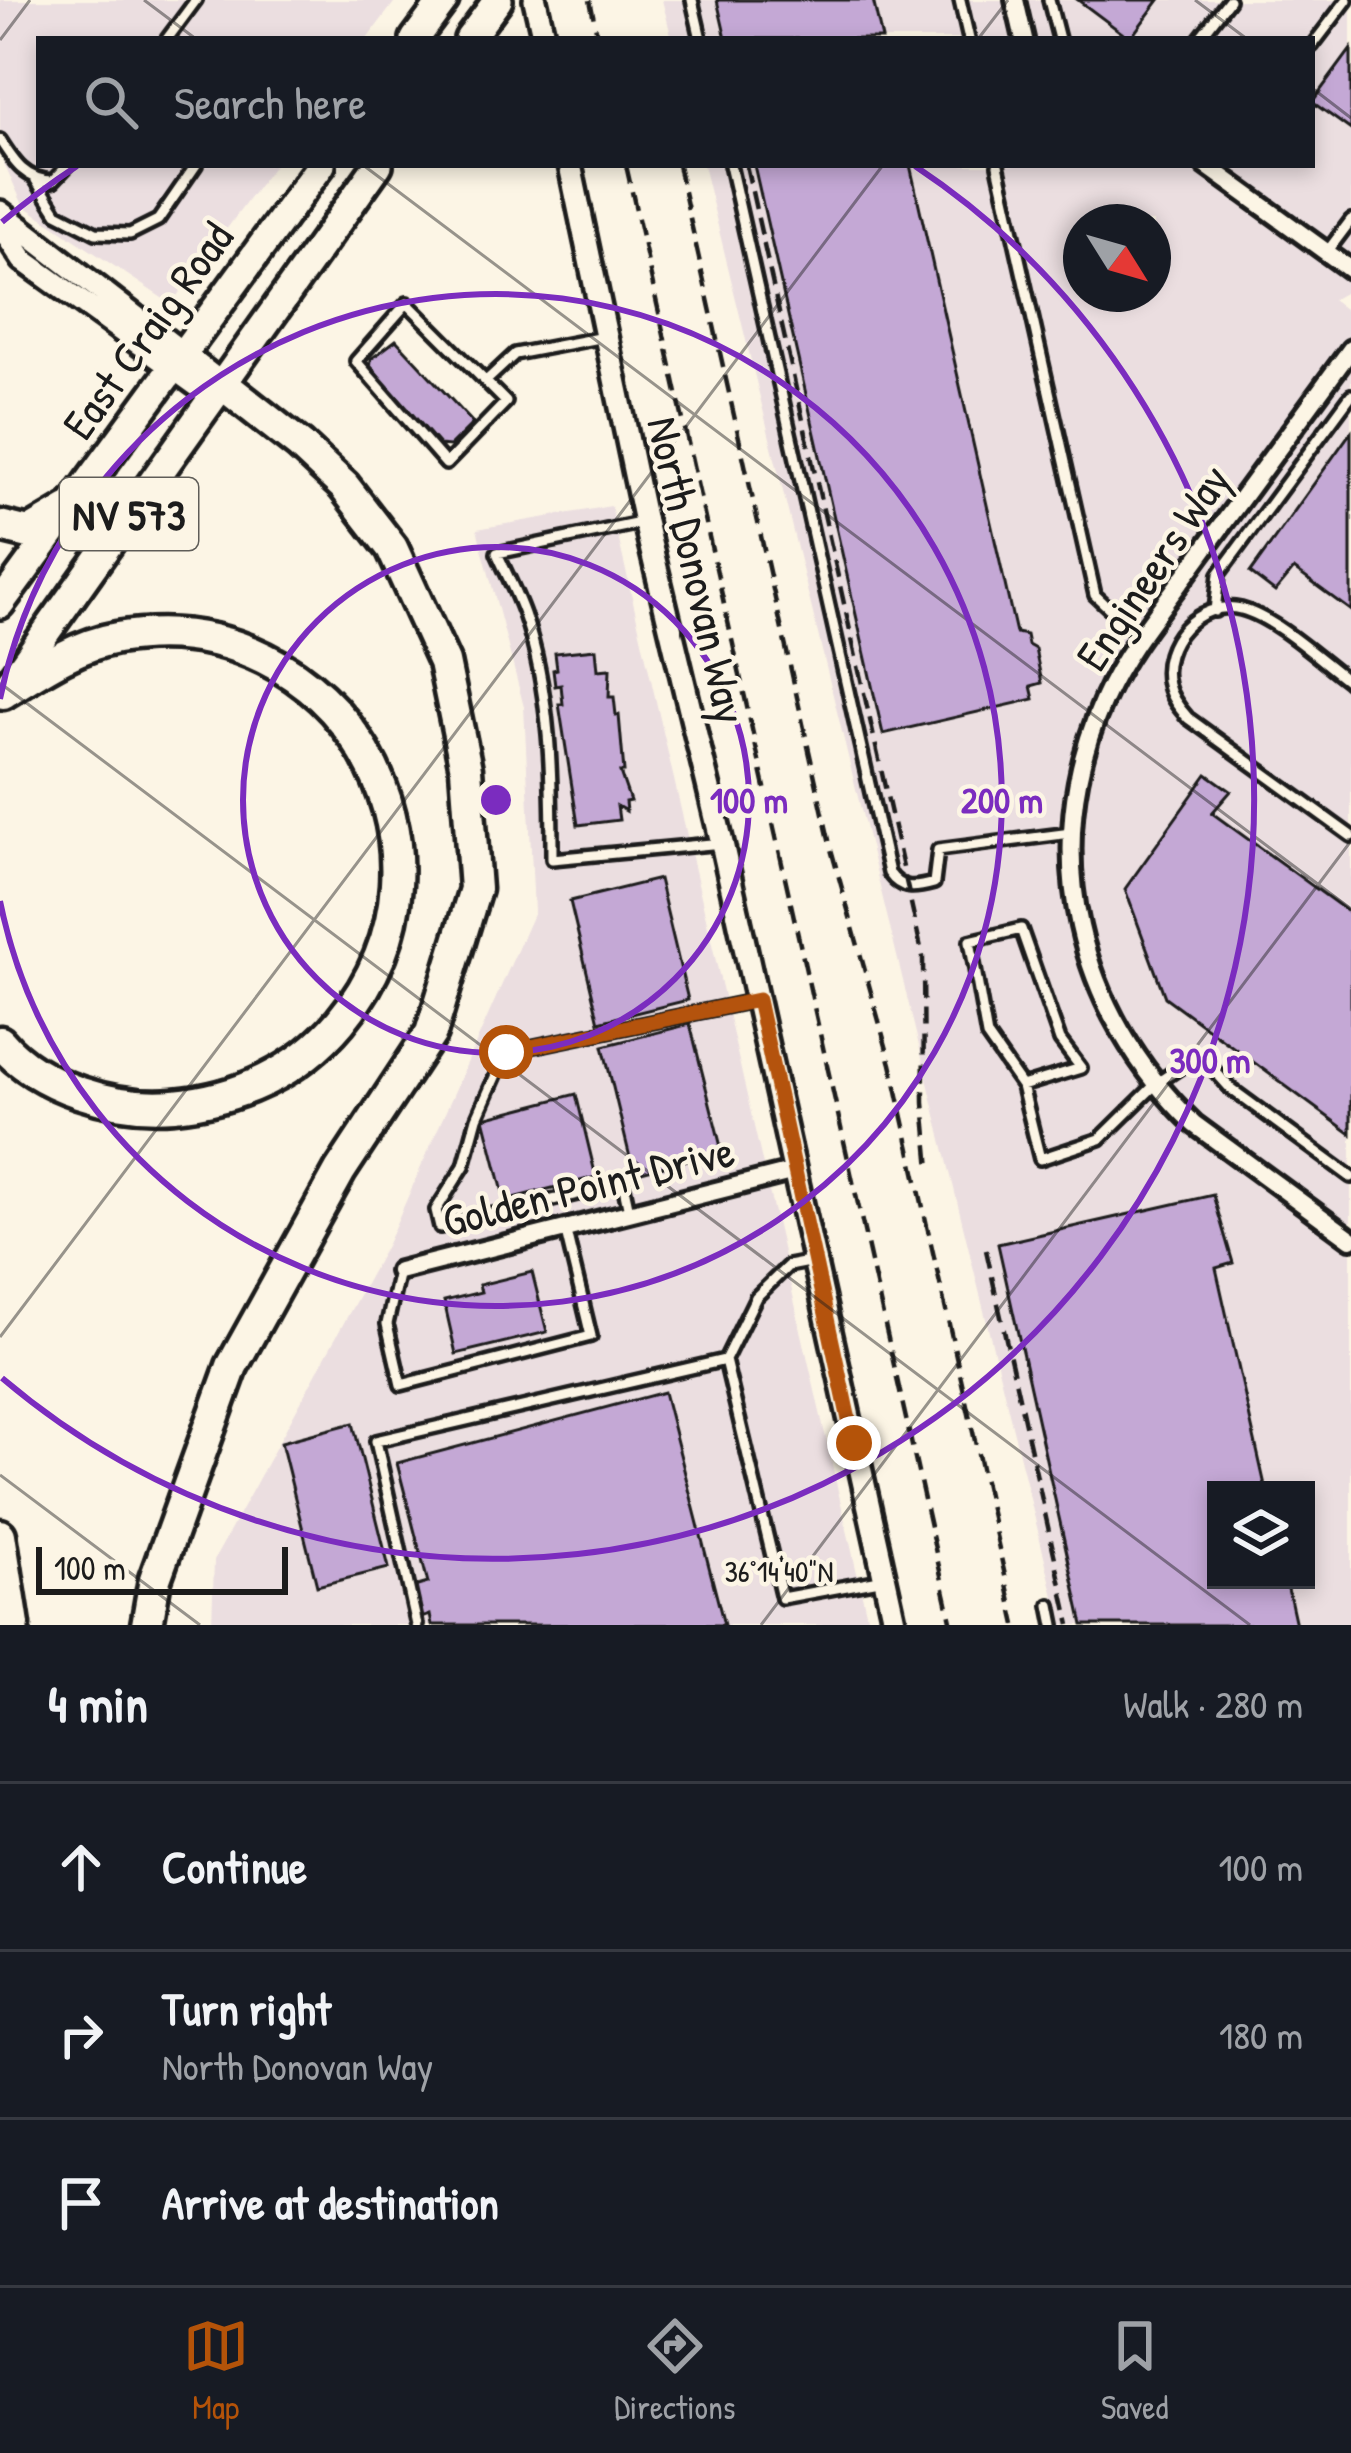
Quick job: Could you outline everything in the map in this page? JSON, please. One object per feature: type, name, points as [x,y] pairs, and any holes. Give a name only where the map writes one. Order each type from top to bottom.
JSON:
[{"type":"highway","points":[[147,1625],[155,1579],[232,1366],[340,1171],[431,1033],[475,889],[466,769],[444,662],[392,548],[344,486],[300,445],[217,390]]},
{"type":"highway","points":[[0,526],[29,533],[68,510]]},
{"type":"highway","points":[[0,1042],[34,1070],[104,1100],[154,1107],[190,1104],[258,1085],[320,1045],[366,991],[396,902],[397,851],[388,801],[354,732],[314,689],[268,658],[241,647],[186,634],[115,638],[52,662],[2,695]]},
{"type":"highway","points":[[0,1535],[14,1625]]},
{"type":"main road","points":[[417,36],[444,0]]},
{"type":"main road","points":[[471,36],[497,1]]},
{"type":"main road","name":"East Craig Road","points":[[0,604],[319,168]]},
{"type":"main road","name":"East Craig Road","points":[[2,695],[376,168]]},
{"type":"street","points":[[536,0],[543,36]]},
{"type":"street","points":[[1016,0],[1023,36]]},
{"type":"street","name":"North Donovan Way","points":[[571,168],[645,522],[758,1000],[895,1625]]},
{"type":"street","points":[[1216,168],[1351,269]]},
{"type":"street","points":[[0,212],[217,390]]},
{"type":"street","points":[[0,225],[23,260],[177,360]]},
{"type":"street","name":"Engineers Way","points":[[1351,349],[1140,637],[1105,696],[1083,756],[1071,833],[1077,919],[1101,997],[1125,1042],[1194,1124],[1351,1239]]},
{"type":"street","name":"Golden Point Drive","points":[[399,1271],[795,1171]]},
{"type":"lane","points":[[169,36],[196,0]]},
{"type":"lane","points":[[692,0],[700,36]]},
{"type":"lane","points":[[960,0],[968,36]]},
{"type":"lane","points":[[1049,0],[1058,36]]},
{"type":"lane","points":[[1201,36],[1229,0]]},
{"type":"lane","points":[[1315,42],[1347,0]]},
{"type":"lane","points":[[0,140],[17,166],[36,180],[57,213],[96,233],[130,234],[158,220],[194,168]]},
{"type":"lane","points":[[36,180],[53,181],[65,168]]},
{"type":"lane","points":[[731,168],[889,873],[895,883],[916,889],[934,883],[938,850],[1071,833]]},
{"type":"lane","points":[[999,168],[1095,595],[1140,637]]},
{"type":"lane","points":[[1327,252],[1351,220]]},
{"type":"lane","points":[[407,303],[486,381],[506,402],[446,464],[356,361],[407,303]]},
{"type":"lane","points":[[486,381],[514,354],[604,337]]},
{"type":"lane","points":[[1215,610],[1219,574],[1351,394]]},
{"type":"lane","points":[[645,522],[497,554],[525,616],[544,705],[552,790],[552,860],[722,843]]},
{"type":"lane","points":[[1351,683],[1264,619],[1244,610],[1215,610],[1189,622],[1178,636],[1167,683],[1188,718],[1351,836]]},
{"type":"lane","points":[[1154,618],[1178,636]]},
{"type":"lane","points":[[1022,1085],[1081,1068],[1060,1040],[1021,929],[970,941],[987,1036],[1022,1085],[1040,1159],[1100,1139],[1156,1083],[1194,1058],[1204,1060],[1230,1088],[1351,1177]]},
{"type":"lane","points":[[629,1211],[623,1183],[440,1227],[436,1210],[464,1166],[477,1118],[506,1052],[758,1000]]},
{"type":"lane","points":[[399,1271],[387,1324],[401,1385],[591,1336],[565,1228]]},
{"type":"lane","points":[[814,1261],[788,1266],[756,1297],[725,1360],[782,1598],[885,1579]]},
{"type":"lane","points":[[417,1625],[376,1441],[725,1360]]},
{"type":"lane","points":[[1050,1605],[1054,1625]]},
{"type":"shaded area","points":[[0,0],[396,0],[369,36],[36,36],[36,168],[272,168],[171,304],[23,205],[0,154]]},
{"type":"shaded area","points":[[662,0],[1351,0],[1351,289],[1332,300],[1351,314],[1351,1625],[1061,1625],[704,168],[1315,168],[1315,36],[671,36]]},
{"type":"shaded area","points":[[611,506],[869,1625],[212,1625],[214,1560],[387,1244],[534,912],[524,707],[477,529]]},
{"type":"building","points":[[717,0],[873,0],[881,36],[725,36]]},
{"type":"building","points":[[1078,0],[1159,0],[1132,36]]},
{"type":"building","points":[[1351,49],[1351,130],[1315,104]]},
{"type":"building","points":[[755,168],[911,168],[1016,633],[1026,635],[1028,645],[1035,649],[1042,683],[1031,686],[1034,699],[883,734]]},
{"type":"building","points":[[396,340],[473,423],[450,446],[438,445],[370,372],[371,359]]},
{"type":"building","points":[[1351,432],[1351,611],[1294,569],[1275,592],[1250,573]]},
{"type":"building","points":[[596,649],[598,670],[610,669],[609,697],[614,697],[619,715],[624,772],[620,772],[630,801],[625,802],[626,811],[617,806],[619,820],[578,825],[559,704],[563,704],[561,685],[555,686],[553,670],[557,669],[555,653]]},
{"type":"building","points":[[1207,774],[1231,791],[1212,813],[1351,914],[1351,1134],[1165,997],[1125,889]]},
{"type":"building","points":[[659,879],[688,1000],[599,1022],[570,901]]},
{"type":"building","points":[[690,1024],[722,1151],[634,1174],[603,1046]]},
{"type":"building","points":[[576,1094],[596,1177],[505,1200],[484,1118]]},
{"type":"building","points":[[1213,1195],[1233,1263],[1216,1268],[1264,1481],[1207,1481],[1207,1589],[1288,1589],[1296,1625],[1083,1625],[998,1244]]},
{"type":"building","points":[[532,1272],[547,1332],[456,1354],[444,1301],[481,1292],[479,1285]]},
{"type":"building","points":[[664,1392],[724,1625],[432,1625],[430,1615],[422,1618],[414,1587],[428,1583],[397,1463]]},
{"type":"building","points":[[353,1423],[389,1568],[317,1586],[281,1442]]},
{"type":"railway","points":[[590,0],[597,36]]},
{"type":"railway","points":[[627,168],[952,1625]]},
{"type":"railway","points":[[679,168],[831,849],[891,1064],[1016,1625]]},
{"type":"railway","points":[[747,168],[923,957],[924,1103],[930,1169]]},
{"type":"railway","points":[[986,1250],[1070,1625]]},
{"type":"route","points":[[506,1052],[758,1000],[854,1443]]}]
